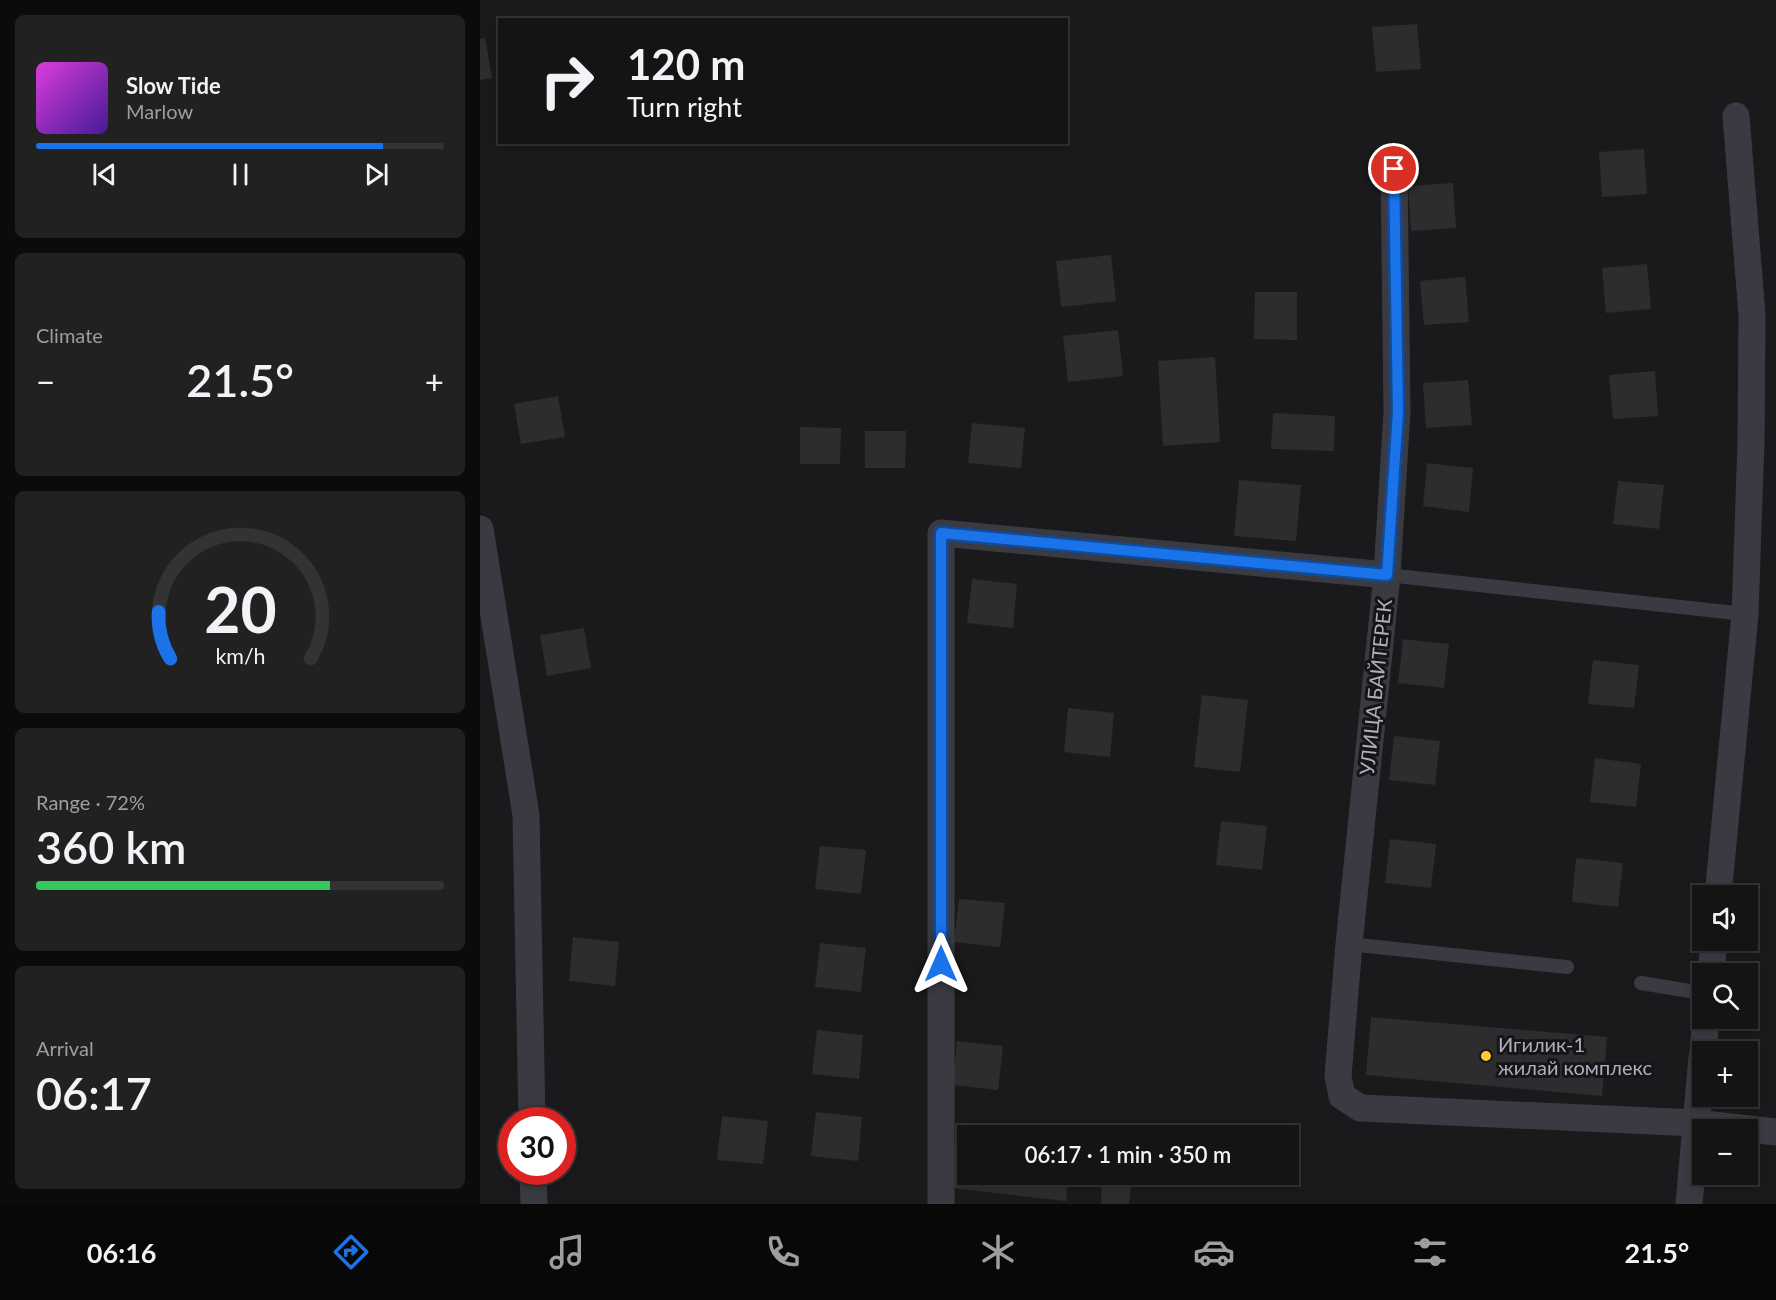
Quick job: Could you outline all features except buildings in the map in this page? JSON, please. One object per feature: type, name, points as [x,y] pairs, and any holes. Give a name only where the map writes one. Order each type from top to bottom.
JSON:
[{"type":"street","points":[[1719,885],[1745,614],[1751,442],[1752,315],[1736,116]]},
{"type":"street","name":"УЛИЦА БАЙТЕРЕК","points":[[1394,169],[1398,412],[1387,575],[1349,944],[1338,1076],[1342,1096],[1360,1108],[1692,1123]]},
{"type":"street","points":[[480,529],[487,618],[526,815],[532,1107]]},
{"type":"street","points":[[941,1204],[941,533],[1387,575]]},
{"type":"street","points":[[1758,1130],[1776,1132]]},
{"type":"street","points":[[1689,1204],[1692,1169]]},
{"type":"street","points":[[533,1185],[534,1204]]},
{"type":"lane","points":[[1387,575],[1745,614]]},
{"type":"lane","points":[[1349,944],[1567,967]]},
{"type":"lane","points":[[1641,983],[1692,991]]},
{"type":"place","name":"Игилик-1 жилай комплекс","points":[[1486,1056]]},
{"type":"route","points":[[941,964],[941,533],[1387,575],[1398,412],[1394,169]]}]
